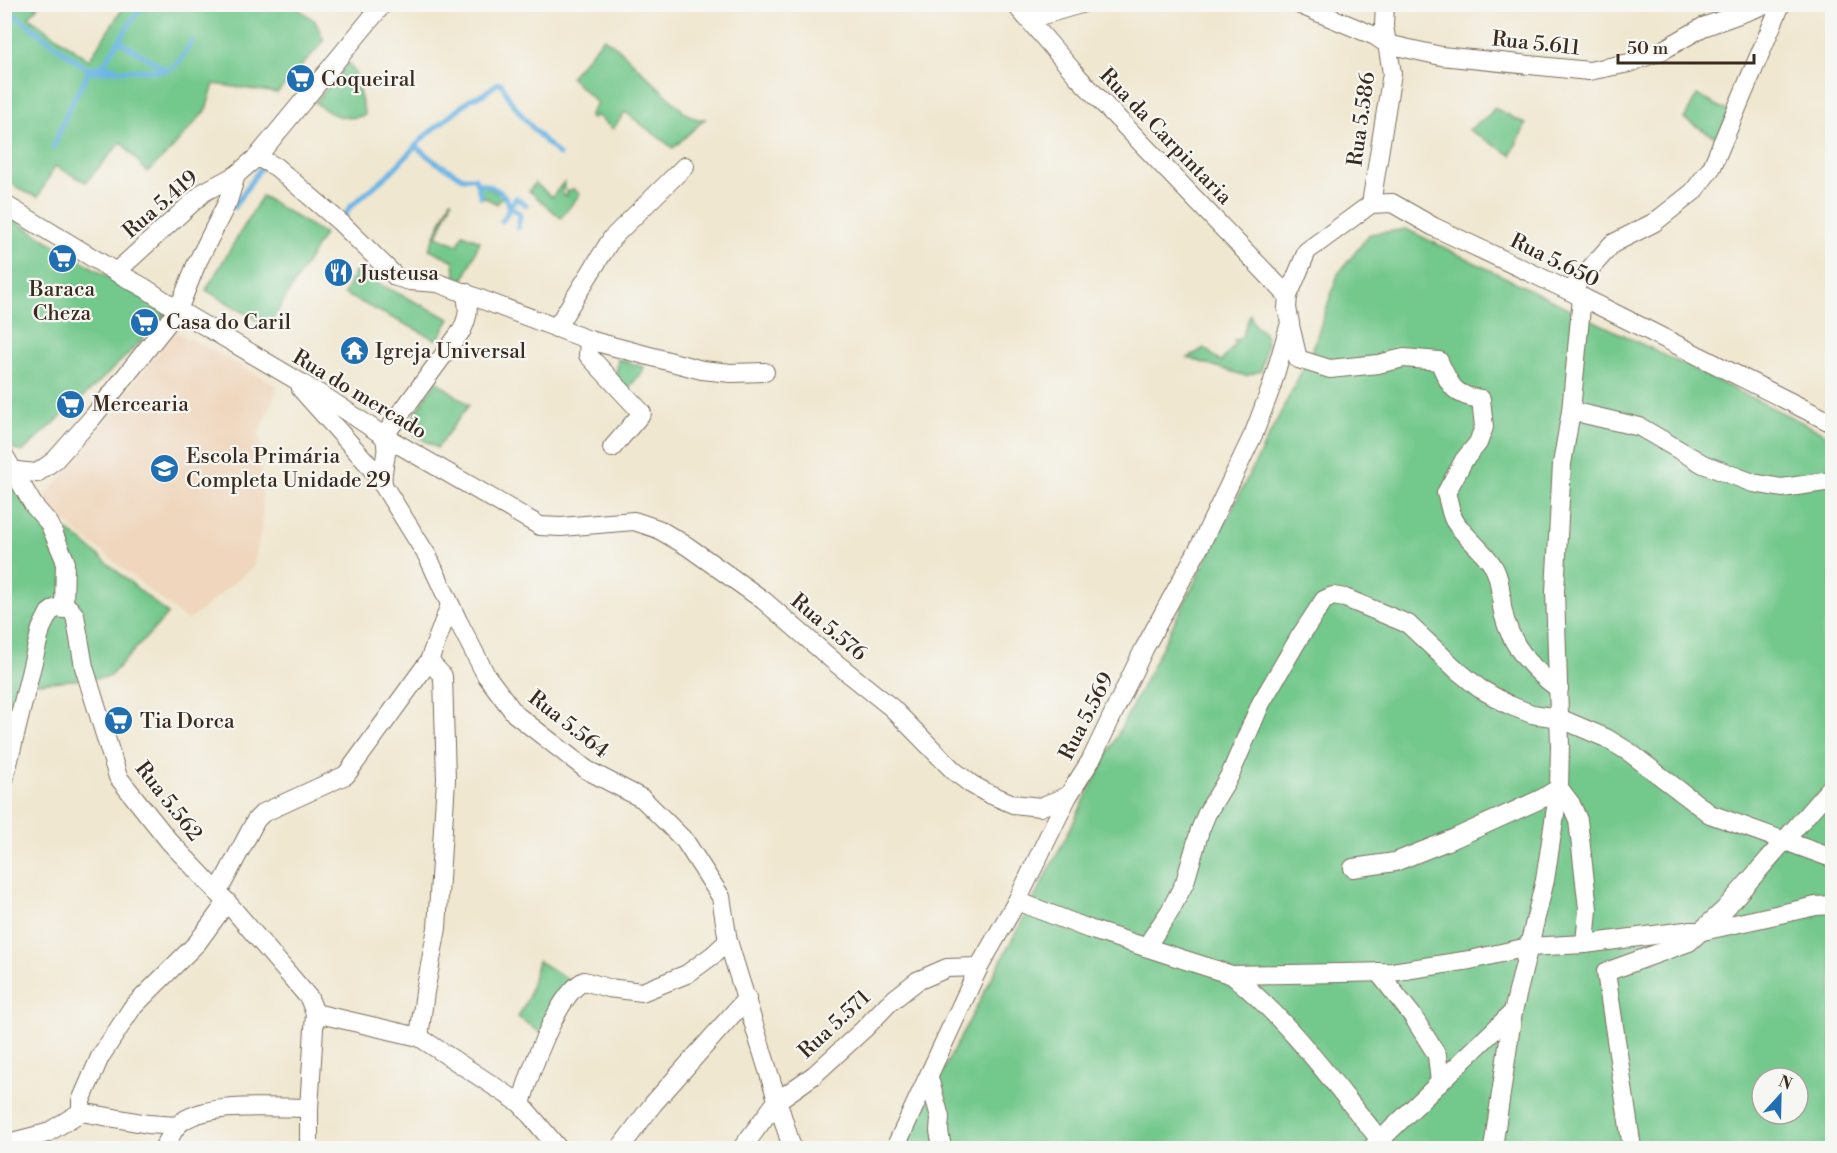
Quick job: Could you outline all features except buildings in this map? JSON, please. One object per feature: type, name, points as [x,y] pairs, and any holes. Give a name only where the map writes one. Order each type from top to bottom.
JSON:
[{"type":"street","name":"Rua 5.419","points":[[116,272],[204,192],[236,175],[257,158],[383,4]]},
{"type":"street","name":"Rua da Carpintaria","points":[[1015,4],[1078,77],[1288,296]]},
{"type":"street","points":[[1029,19],[1081,4]]},
{"type":"street","name":"Rua 5.611","points":[[1298,4],[1375,36],[1387,44],[1442,56],[1589,71],[1629,63],[1663,50],[1703,27],[1767,4]]},
{"type":"street","name":"Rua 5.586","points":[[1371,204],[1392,73],[1384,26],[1385,4]]},
{"type":"street","points":[[1493,1149],[1513,1012],[1545,880],[1559,788],[1559,689],[1555,591],[1562,464],[1571,411],[1576,294],[1612,244],[1662,216],[1693,192],[1712,167],[1781,4]]},
{"type":"street","points":[[257,158],[276,167],[341,223],[396,277],[438,284],[465,292],[589,340],[702,370],[731,373],[765,372]]},
{"type":"street","points":[[556,328],[612,238],[685,166]]},
{"type":"street","points":[[7,465],[37,473],[55,460],[93,417],[178,310],[196,265],[228,201],[236,175]]},
{"type":"street","name":"Rua 5.650","points":[[1371,204],[1392,203],[1434,227],[1576,294],[1833,423]]},
{"type":"street","name":"Rua do mercado","points":[[4,204],[330,400],[384,436],[540,526]]},
{"type":"street","points":[[1288,296],[1307,251],[1371,204]]},
{"type":"street","points":[[384,485],[382,474],[387,454],[384,436],[462,330],[469,316],[465,292]]},
{"type":"street","name":"Rua 5.569","points":[[895,1149],[979,967],[1017,901],[1068,796],[1091,760],[1144,649],[1200,546],[1254,433],[1271,388],[1290,323],[1287,308],[1288,296]]},
{"type":"street","points":[[1290,323],[1298,359],[1330,369],[1378,364],[1404,358],[1439,361],[1451,388],[1468,398],[1481,399],[1484,427],[1478,443],[1464,460],[1446,493],[1453,519],[1494,567],[1511,636],[1522,656],[1559,689]]},
{"type":"street","points":[[589,340],[588,355],[642,413],[612,448]]},
{"type":"street","name":"Rua 5.564","points":[[290,377],[369,465],[384,485],[428,557],[486,675],[515,714],[587,770],[643,799],[685,841],[721,897],[728,941],[792,1149]]},
{"type":"street","points":[[1571,411],[1640,427],[1702,464],[1753,483],[1782,488],[1833,481]]},
{"type":"street","points":[[4,780],[41,628],[49,613],[56,608],[64,609],[65,560],[49,523],[34,506],[7,465]]},
{"type":"street","name":"Rua 5.576","points":[[540,526],[561,527],[634,521],[658,529],[687,546],[763,600],[892,708],[954,771],[971,784],[987,794],[1013,804],[1040,807],[1068,796]]},
{"type":"street","points":[[1146,947],[1170,911],[1185,882],[1200,830],[1230,775],[1261,703],[1324,600],[1333,596],[1345,598],[1408,624],[1479,688],[1509,705],[1532,714],[1559,718],[1606,738],[1629,752],[1710,814],[1833,858]]},
{"type":"street","points":[[81,1112],[81,1101],[100,1057],[132,1008],[197,943],[222,897],[256,820],[263,813],[346,775],[429,661],[450,605]]},
{"type":"street","name":"Rua 5.562","points":[[64,609],[69,608],[75,615],[84,667],[118,777],[169,841],[222,897],[309,998],[315,1013]]},
{"type":"street","points":[[419,1037],[437,928],[446,779],[443,676],[429,661]]},
{"type":"street","points":[[1632,1149],[1606,972],[1689,942],[1703,931],[1833,786]]},
{"type":"street","points":[[1353,868],[1395,862],[1455,838],[1543,798],[1559,788]]},
{"type":"street","points":[[1559,788],[1571,804],[1578,820],[1588,909],[1585,944]]},
{"type":"street","points":[[1017,901],[1089,929],[1232,975],[1392,972],[1470,960],[1528,947],[1585,944],[1685,931],[1703,931],[1816,906],[1833,905]]},
{"type":"street","points":[[521,1104],[541,1045],[577,985],[584,981],[608,988],[642,992],[687,974],[728,941]]},
{"type":"street","name":"Rua 5.571","points":[[742,1149],[777,1101],[814,1075],[889,1003],[917,981],[947,968],[979,967]]},
{"type":"street","points":[[1378,972],[1412,1016],[1437,1055],[1440,1083]]},
{"type":"street","points":[[1232,975],[1247,987],[1297,1038],[1381,1147],[1440,1083],[1513,1012]]},
{"type":"street","points":[[620,1149],[653,1104],[747,998]]},
{"type":"street","points":[[309,1149],[309,1108],[315,1013],[419,1037],[521,1104],[558,1149]]},
{"type":"street","points":[[929,1078],[940,1117],[939,1131],[942,1149]]},
{"type":"street","points":[[163,1149],[177,1126],[192,1114],[213,1110],[309,1108]]},
{"type":"street","points":[[4,1144],[47,1132],[81,1112],[148,1124],[177,1126]]},
{"type":"shaded area","name":"Escola Primária Completa Unidade 29","points":[[175,331],[278,386],[260,432],[263,521],[253,567],[188,621],[41,503]]},
{"type":"green space","points":[[4,5],[39,5],[29,17],[89,60],[125,5],[293,5],[315,21],[324,41],[277,93],[214,84],[206,110],[171,150],[147,172],[121,142],[86,182],[55,166],[38,197],[23,191],[5,179]]},
{"type":"green space","points":[[604,38],[618,48],[685,113],[697,119],[705,119],[673,148],[625,112],[613,129],[596,115],[592,119],[589,116],[597,103],[570,77]]},
{"type":"green space","points":[[349,63],[359,81],[357,83],[365,115],[351,118],[332,114],[315,102]]},
{"type":"green space","points":[[1697,95],[1729,112],[1717,138],[1684,119]]},
{"type":"green space","points":[[1494,108],[1526,124],[1511,155],[1469,130],[1490,114]]},
{"type":"green space","points":[[564,182],[562,195],[567,196],[567,191],[573,189],[580,194],[561,218],[529,191],[535,183],[552,197]]},
{"type":"green space","points":[[478,183],[505,196],[497,204],[482,196]]},
{"type":"green space","points":[[262,196],[324,234],[268,327],[206,290]]},
{"type":"green space","points":[[451,200],[437,236],[458,245],[463,234],[480,241],[464,279],[455,276],[454,261],[429,249]]},
{"type":"green space","points":[[4,213],[167,312],[114,367],[22,452],[5,445]]},
{"type":"green space","points":[[1406,229],[1832,437],[1832,1148],[902,1148],[1049,870],[1312,351],[1338,274],[1370,234]]},
{"type":"green space","points":[[355,272],[450,319],[437,340],[344,294]]},
{"type":"green space","points":[[1250,314],[1255,326],[1264,332],[1267,342],[1261,371],[1246,376],[1188,358],[1204,348],[1221,362],[1236,344],[1234,341],[1242,337]]},
{"type":"green space","points":[[618,359],[644,367],[628,389],[616,377]]},
{"type":"green space","points":[[436,381],[469,405],[437,448],[415,435],[411,427],[414,415]]},
{"type":"green space","points":[[5,480],[12,483],[37,511],[74,535],[168,614],[109,677],[26,684],[5,745]]},
{"type":"green space","points":[[538,961],[570,980],[542,1034],[518,1017],[528,998]]},
{"type":"waterway","points":[[101,68],[143,4]]},
{"type":"waterway","points":[[4,7],[90,71]]},
{"type":"waterway","points":[[119,41],[162,67]]},
{"type":"waterway","points":[[89,72],[165,71],[181,59],[192,41]]},
{"type":"waterway","points":[[53,148],[69,108],[91,68],[115,67]]},
{"type":"waterway","points":[[343,219],[350,207],[391,172],[424,137],[472,98],[482,95],[498,83],[501,83],[510,100],[527,122],[559,155]]},
{"type":"waterway","points":[[415,146],[434,161],[463,178],[475,178],[481,197]]},
{"type":"waterway","points":[[234,207],[264,163]]},
{"type":"waterway","points":[[477,183],[492,187],[504,195],[508,207],[502,221]]},
{"type":"waterway","points":[[509,204],[513,203],[516,198],[526,205]]},
{"type":"waterway","points":[[509,206],[520,214],[518,228]]},
{"type":"place","name":"Coqueiral","points":[[300,79]]},
{"type":"place","name":"Baraca Cheza","points":[[62,258]]},
{"type":"place","name":"Justeusa","points":[[338,273]]},
{"type":"place","name":"Casa do Caril","points":[[145,322]]},
{"type":"place","name":"Igreja Universal","points":[[354,351]]},
{"type":"place","name":"Mercearia","points":[[71,404]]},
{"type":"place","name":"Escola Primária Completa Unidade 29","points":[[165,468]]},
{"type":"place","name":"Tia Dorca","points":[[119,721]]}]
